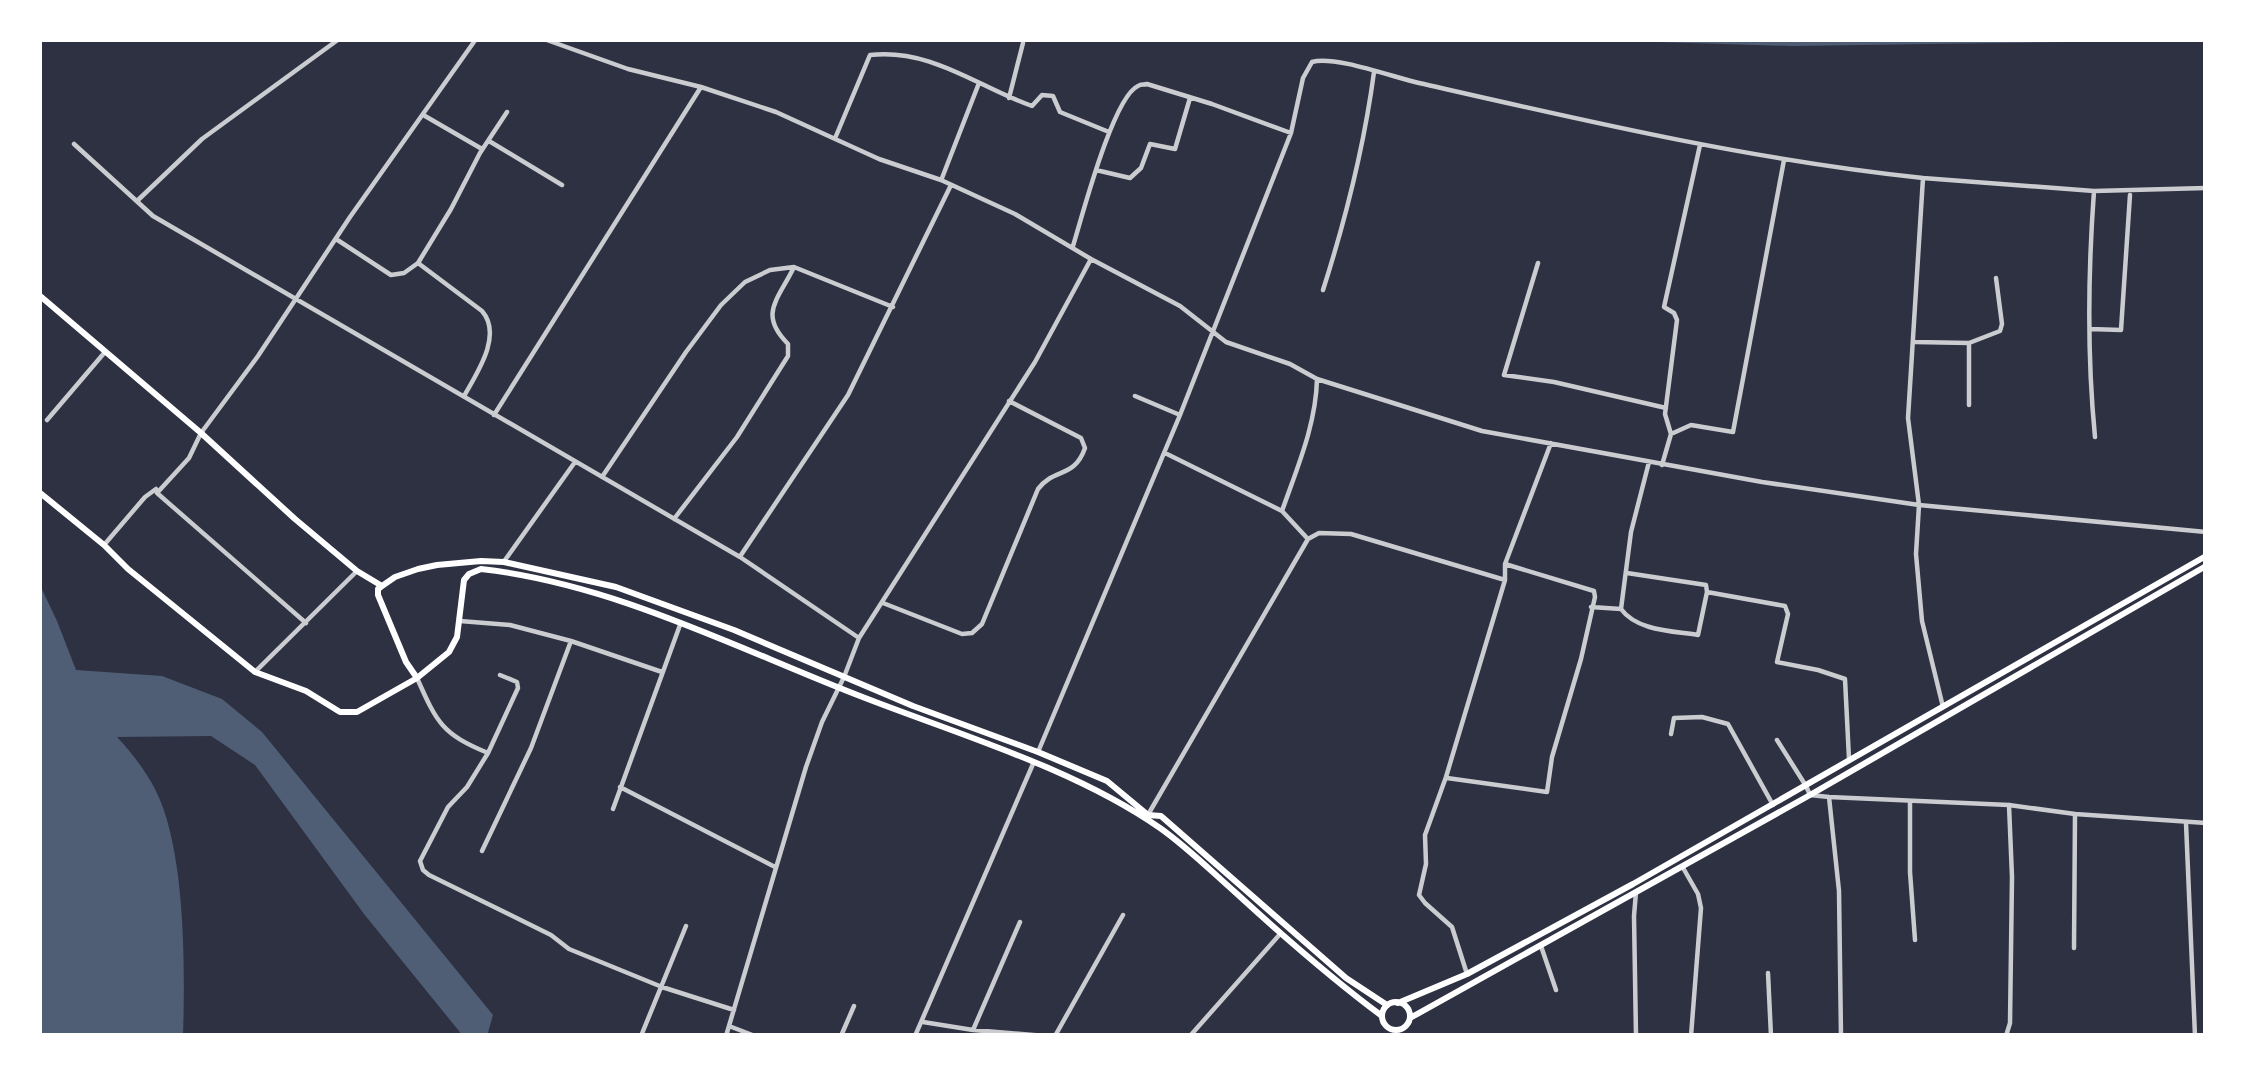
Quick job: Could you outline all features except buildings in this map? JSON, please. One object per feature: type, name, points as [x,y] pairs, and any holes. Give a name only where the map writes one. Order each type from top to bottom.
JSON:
[{"type":"main road","points":[[39,295],[295,519],[382,586]]},
{"type":"main road","points":[[39,492],[255,672],[306,691],[335,710],[350,713],[417,678],[449,652],[457,637],[464,580],[481,569],[597,593],[779,662],[1093,789],[1159,827],[1391,1029],[1407,1027],[1808,790],[2206,566]]},
{"type":"main road","points":[[417,678],[379,595],[378,590],[395,577],[437,565],[505,562],[616,587],[1107,782],[1148,815],[1161,816],[1174,826],[1346,978],[1388,1005],[1467,974],[1808,790],[1849,760],[2206,556]]},
{"type":"main road","points":[[1398,1003],[1407,1008],[1407,1027]]},
{"type":"main road","points":[[1384,1036],[1388,1005]]},
{"type":"street","points":[[137,201],[202,139],[339,39]]},
{"type":"street","points":[[157,493],[189,458],[201,433],[476,39]]},
{"type":"street","points":[[544,39],[776,112],[880,159],[941,180],[1015,214],[1180,307],[1226,341],[1290,364],[1317,380],[1482,431],[1919,505],[2206,532]]},
{"type":"street","points":[[1009,98],[1023,43]]},
{"type":"street","points":[[835,138],[870,55],[887,53],[945,64],[1033,106],[1042,94],[1053,96],[1060,112],[1109,132]]},
{"type":"street","points":[[1038,752],[1165,453],[1291,134],[1303,78],[1312,62],[1334,60],[1784,160],[1923,178],[2094,191],[2206,188]]},
{"type":"street","points":[[1323,290],[1346,220],[1373,72]]},
{"type":"street","points":[[941,180],[979,82]]},
{"type":"street","points":[[1072,247],[1109,132],[1137,86],[1148,84],[1190,97],[1291,134]]},
{"type":"street","points":[[494,415],[701,87]]},
{"type":"street","points":[[1096,170],[1130,178],[1141,168],[1150,144],[1175,149],[1190,97]]},
{"type":"street","points":[[336,239],[391,275],[418,263],[507,112]]},
{"type":"street","points":[[423,114],[482,149]]},
{"type":"street","points":[[488,140],[562,185]]},
{"type":"street","points":[[74,144],[153,216],[740,557],[859,638]]},
{"type":"street","points":[[1662,465],[1670,434],[1665,411],[1677,320],[1664,307],[1700,145]]},
{"type":"street","points":[[1670,434],[1690,425],[1733,432],[1735,428],[1784,160]]},
{"type":"street","points":[[1923,178],[1908,418],[1919,505],[1916,554],[1922,621],[1943,707]]},
{"type":"street","points":[[740,557],[848,395],[951,185]]},
{"type":"street","points":[[2094,191],[2090,408],[2095,437]]},
{"type":"street","points":[[2090,329],[2121,331],[2130,192]]},
{"type":"street","points":[[726,1036],[806,767],[859,638],[1035,362],[1091,259]]},
{"type":"street","points":[[418,263],[490,320],[482,362],[464,398]]},
{"type":"street","points":[[1538,263],[1504,375],[1554,382],[1665,411]]},
{"type":"street","points":[[602,477],[686,352],[745,282],[770,269],[794,267],[893,307]]},
{"type":"street","points":[[674,519],[737,436],[788,356],[789,347],[774,330],[771,318],[794,267]]},
{"type":"street","points":[[1915,342],[1969,343],[2001,329],[1996,278]]},
{"type":"street","points":[[1969,343],[1969,405]]},
{"type":"street","points":[[47,420],[105,352]]},
{"type":"street","points":[[1282,511],[1308,437],[1317,380]]},
{"type":"street","points":[[1135,396],[1180,415]]},
{"type":"street","points":[[883,603],[962,634],[982,624],[1040,486],[1075,467],[1085,448],[1081,438],[1009,401]]},
{"type":"street","points":[[1467,974],[1451,927],[1419,895],[1426,864],[1425,835],[1505,580],[1504,564],[1551,443]]},
{"type":"street","points":[[1165,453],[1282,511],[1308,539]]},
{"type":"street","points":[[505,562],[574,462]]},
{"type":"street","points":[[1627,573],[1706,585],[1698,635],[1629,620],[1622,609],[1631,532],[1649,462]]},
{"type":"street","points":[[104,545],[156,489],[306,623]]},
{"type":"street","points":[[1148,815],[1308,539],[1319,533],[1351,533],[1505,580]]},
{"type":"street","points":[[1446,777],[1547,792],[1595,597],[1590,588],[1504,564]]},
{"type":"street","points":[[255,672],[357,571]]},
{"type":"street","points":[[1707,592],[1785,606],[1788,614],[1777,662],[1845,680],[1849,760]]},
{"type":"street","points":[[1591,607],[1622,609]]},
{"type":"street","points":[[460,621],[510,625],[662,672]]},
{"type":"street","points":[[613,809],[680,625]]},
{"type":"street","points":[[482,851],[522,771],[571,641]]},
{"type":"street","points":[[500,675],[519,685],[488,753],[448,807],[420,861],[423,870],[551,935],[569,949],[734,1010]]},
{"type":"street","points":[[417,678],[441,725],[460,742],[488,753]]},
{"type":"street","points":[[1671,734],[1674,718],[1728,724],[1773,806]]},
{"type":"street","points":[[1778,740],[1808,790],[1829,796],[2009,805],[2206,824]]},
{"type":"street","points":[[915,1036],[1033,764]]},
{"type":"street","points":[[620,787],[777,868]]},
{"type":"street","points":[[1829,796],[1839,891],[1841,1036]]},
{"type":"street","points":[[1910,802],[1916,940]]},
{"type":"street","points":[[2006,1036],[2012,877],[2009,805]]},
{"type":"street","points":[[2074,814],[2074,949]]},
{"type":"street","points":[[2186,823],[2195,1036]]},
{"type":"street","points":[[1682,866],[1701,908],[1691,1036]]},
{"type":"street","points":[[1636,892],[1636,1036]]},
{"type":"street","points":[[1055,1036],[1123,916]]},
{"type":"street","points":[[974,1030],[1020,922]]},
{"type":"street","points":[[641,1036],[686,926]]},
{"type":"street","points":[[1190,1036],[1281,934]]},
{"type":"street","points":[[1541,946],[1556,991]]},
{"type":"street","points":[[1768,973],[1771,1036]]},
{"type":"street","points":[[841,1036],[854,1006]]},
{"type":"street","points":[[922,1022],[1045,1036]]},
{"type":"street","points":[[730,1026],[755,1036]]},
{"type":"water","points":[[1562,39],[2206,39],[2206,40],[1792,46]]},
{"type":"water","points":[[39,583],[76,670],[162,676],[222,699],[262,732],[493,1015],[487,1036],[463,1036],[364,914],[255,765],[211,736],[117,737],[155,789],[173,843],[181,910],[183,1036],[39,1036]]}]
